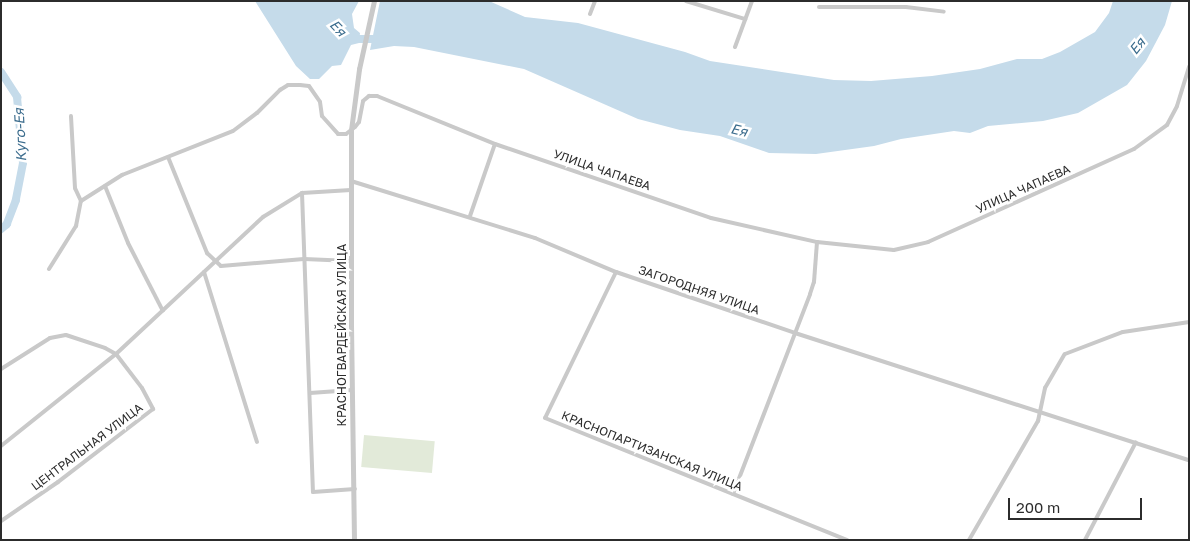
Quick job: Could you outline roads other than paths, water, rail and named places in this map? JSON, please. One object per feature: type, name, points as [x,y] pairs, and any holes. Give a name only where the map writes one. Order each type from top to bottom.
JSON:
[{"type":"street","name":"КРАСНОГВАРДЕЙСКАЯ УЛИЦА","points":[[354,540],[351,130],[359,70],[374,1]]},
{"type":"street","points":[[590,14],[595,1]]},
{"type":"street","points":[[686,1],[745,19]]},
{"type":"street","points":[[735,47],[752,1]]},
{"type":"street","points":[[906,1],[906,7]]},
{"type":"street","points":[[819,7],[906,7],[944,12]]},
{"type":"street","name":"УЛИЦА ЧАПАЕВА","points":[[351,130],[359,122],[362,100],[369,96],[386,99],[495,144],[711,218],[817,242],[894,250],[912,248],[1101,166],[1134,148],[1167,125],[1177,106],[1189,67]]},
{"type":"street","points":[[81,201],[122,175],[233,131],[288,85],[309,86],[320,102],[322,116],[338,134],[346,134],[351,130]]},
{"type":"street","points":[[49,269],[76,226],[81,201],[75,188],[71,116]]},
{"type":"street","points":[[470,216],[495,144]]},
{"type":"street","points":[[168,157],[207,253],[221,266],[304,259],[352,261]]},
{"type":"street","name":"ЗАГОРОДНЯЯ УЛИЦА","points":[[351,181],[470,216],[535,238],[616,272],[795,333],[1189,460]]},
{"type":"street","points":[[105,186],[128,243],[163,311]]},
{"type":"street","points":[[1,446],[116,354],[262,217],[302,193],[351,190]]},
{"type":"street","points":[[302,193],[304,259],[308,305],[313,492],[355,489]]},
{"type":"street","points":[[733,494],[814,282],[817,242]]},
{"type":"street","points":[[204,272],[257,442]]},
{"type":"street","name":"КРАСНОПАРТИЗАНСКАЯ УЛИЦА","points":[[616,272],[545,418],[848,540]]},
{"type":"street","points":[[969,540],[1042,413],[1045,388],[1065,354],[1123,332],[1189,322]]},
{"type":"street","points":[[1,369],[50,338],[66,335],[116,354]]},
{"type":"street","name":"ЦЕНТРАЛЬНАЯ УЛИЦА","points":[[1,521],[58,482],[153,409],[142,388],[116,354]]},
{"type":"street","points":[[310,393],[352,390]]},
{"type":"street","points":[[1085,540],[1136,442]]},
{"type":"water","points":[[255,1],[359,1],[352,14],[354,28],[360,33],[359,43],[351,45],[341,65],[332,66],[319,79],[310,79],[296,66]]},
{"type":"water","points":[[380,1],[489,1],[525,17],[578,23],[685,52],[710,61],[834,80],[871,81],[932,76],[980,69],[1017,59],[1042,59],[1060,52],[1095,32],[1109,13],[1113,1],[1172,1],[1165,25],[1146,61],[1127,85],[1078,113],[1043,121],[988,126],[970,133],[954,131],[901,139],[874,146],[816,154],[769,153],[720,136],[680,130],[638,119],[524,69],[414,47],[394,46],[370,50]]},
{"type":"waterway","name":"Ея","points":[[349,39],[380,39]]},
{"type":"waterway","name":"Куго-Ея","points":[[1,72],[17,97],[23,163],[16,200],[7,224],[1,229]]}]
